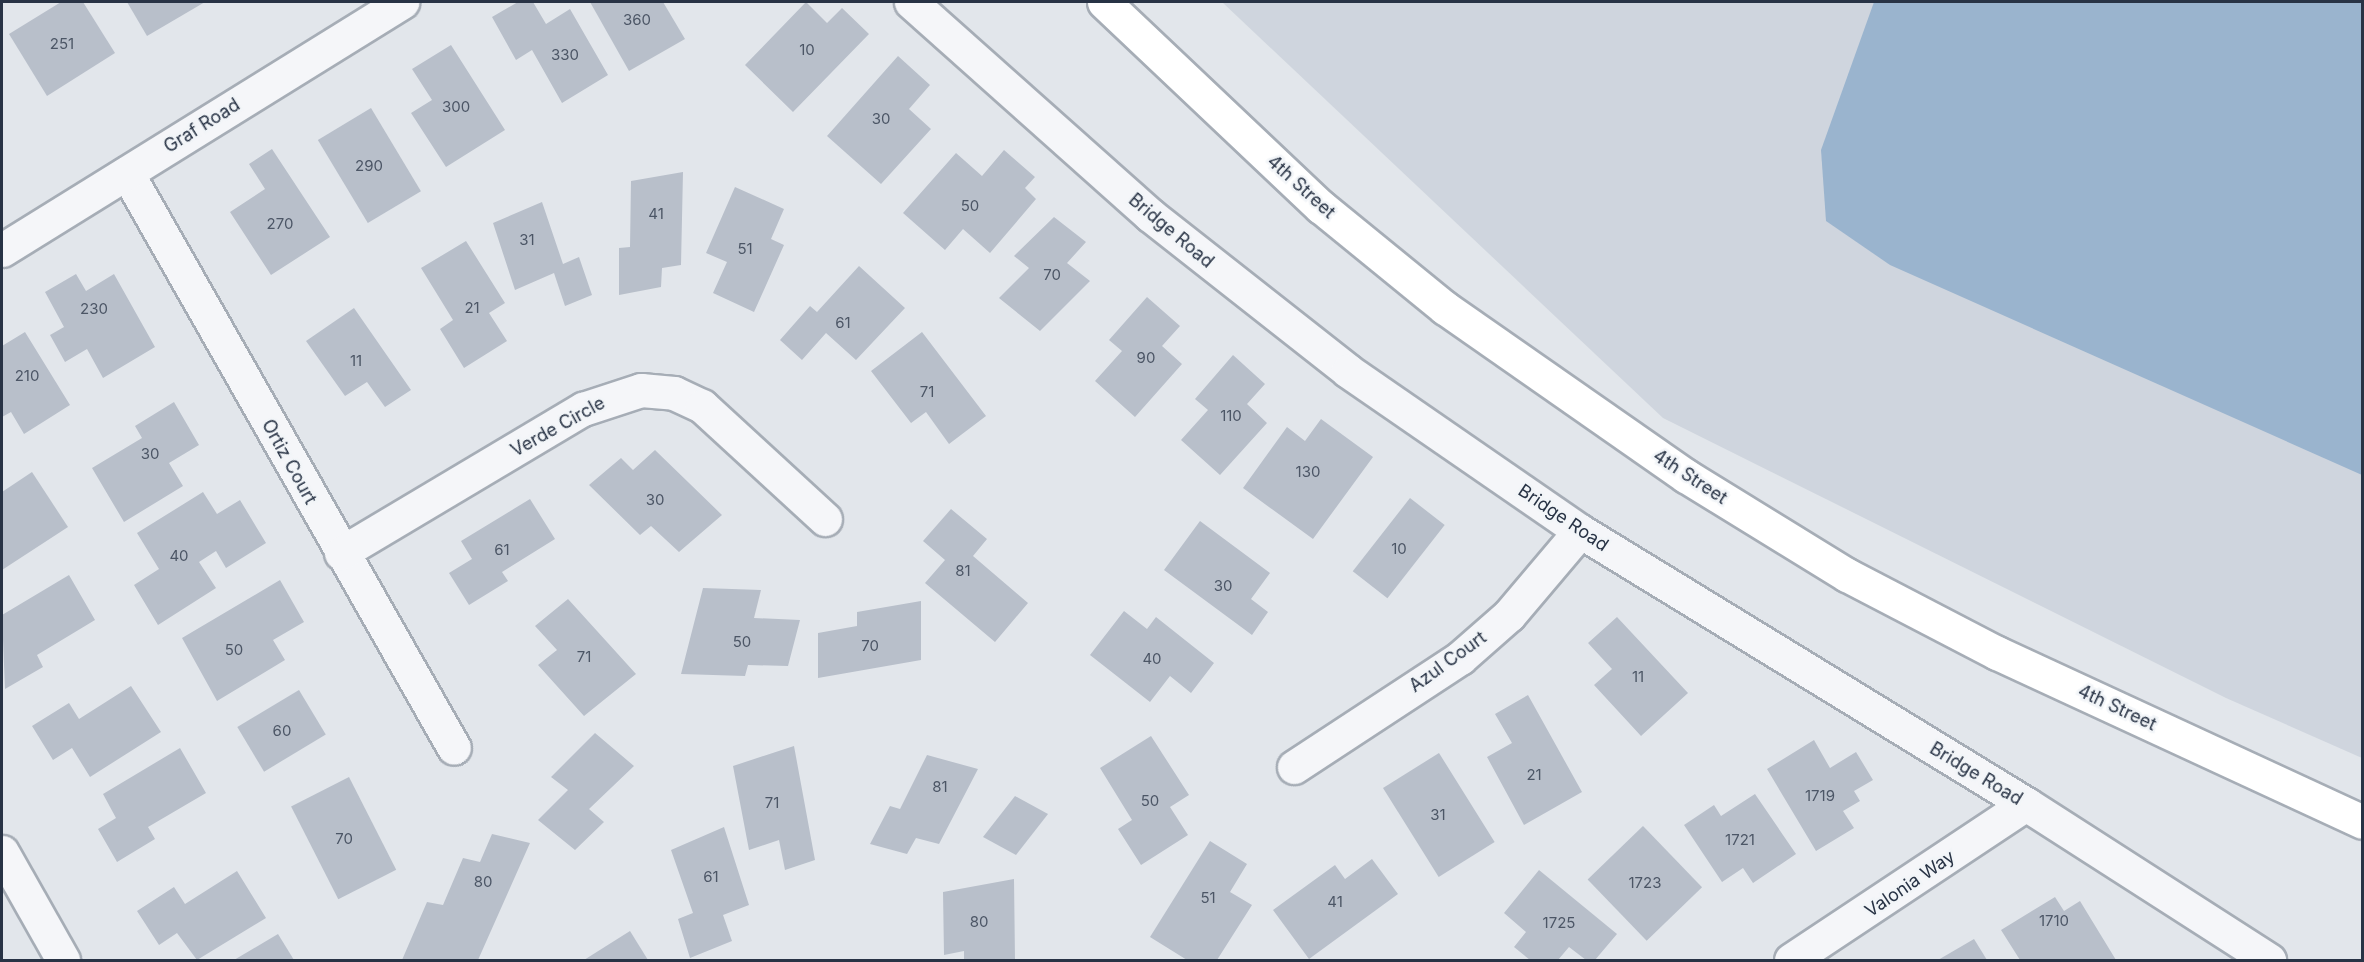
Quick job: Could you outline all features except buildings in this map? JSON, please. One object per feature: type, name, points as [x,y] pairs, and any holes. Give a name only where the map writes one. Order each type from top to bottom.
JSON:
[{"type":"main road","name":"4th Street","points":[[1104,2],[1321,207],[1445,308],[1686,476],[1846,575],[1997,653],[2362,822]]},
{"type":"street","name":"Graf Road","points":[[2,250],[402,2]]},
{"type":"street","name":"Bridge Road","points":[[911,2],[1236,285],[1348,371],[1580,531],[2026,804],[2269,960]]},
{"type":"street","name":"Ortiz Court","points":[[128,173],[341,553],[454,748]]},
{"type":"street","name":"Verde Circle","points":[[341,553],[583,409],[641,390],[674,393],[702,406],[825,519]]},
{"type":"street","name":"Azul Court","points":[[1294,767],[1460,658],[1509,615],[1580,531]]},
{"type":"street","name":"Valonia Way","points":[[1791,960],[2026,804]]},
{"type":"street","points":[[2,852],[57,958]]},
{"type":"shaded area","points":[[1222,2],[2362,2],[2362,758],[2226,698],[1663,418]]},
{"type":"water","points":[[1874,2],[2362,2],[2362,475],[1890,265],[1826,221],[1821,150]]}]
